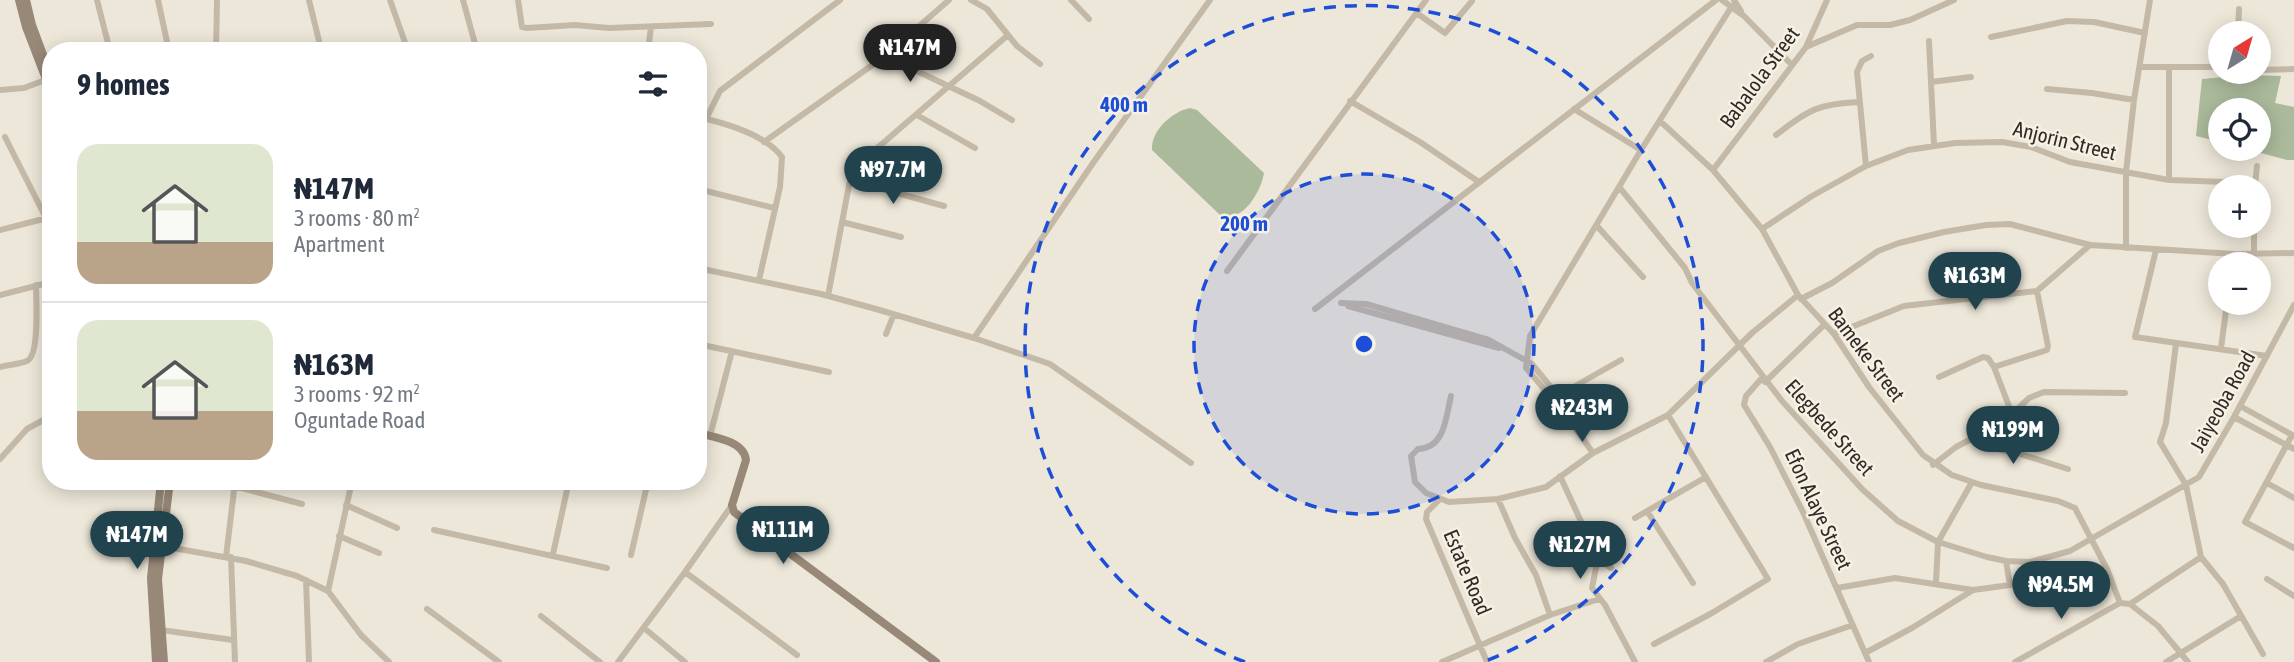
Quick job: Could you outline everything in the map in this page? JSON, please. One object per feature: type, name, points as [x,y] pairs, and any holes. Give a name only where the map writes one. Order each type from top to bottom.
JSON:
[{"type":"main road","points":[[19,0],[26,27],[42,65]]},
{"type":"main road","points":[[26,0],[42,58]]},
{"type":"main road","points":[[707,435],[736,445],[745,454],[746,460],[732,505],[734,512],[936,662]]},
{"type":"main road","points":[[156,662],[151,578],[160,490]]},
{"type":"main road","points":[[164,662],[158,579],[169,490]]},
{"type":"street","points":[[97,0],[108,42]]},
{"type":"street","points":[[158,0],[167,42]]},
{"type":"street","points":[[216,42],[217,0]]},
{"type":"street","points":[[309,0],[319,42]]},
{"type":"street","points":[[390,0],[405,42]]},
{"type":"street","points":[[463,0],[475,42]]},
{"type":"street","points":[[518,0],[520,22],[522,27],[527,29],[575,24],[609,28],[711,24]]},
{"type":"street","points":[[707,110],[720,91],[839,0]]},
{"type":"street","points":[[764,142],[885,56],[949,0]]},
{"type":"street","points":[[971,0],[987,9],[1017,46],[1040,64]]},
{"type":"street","points":[[1071,0],[1089,19]]},
{"type":"street","points":[[974,338],[1210,0]]},
{"type":"street","points":[[1227,271],[1426,0]]},
{"type":"street","points":[[1315,309],[1716,0]]},
{"type":"street","points":[[1722,0],[1733,3],[1792,65]]},
{"type":"street","name":"Babalola Street","points":[[1713,170],[1806,47],[1828,0]]},
{"type":"street","points":[[1806,47],[1857,25],[1890,25],[1924,15],[1954,0]]},
{"type":"street","points":[[2126,248],[2126,173],[2134,100],[2150,0]]},
{"type":"street","points":[[1418,14],[1445,33],[1472,1]]},
{"type":"street","points":[[1593,453],[1552,396],[1526,368],[1530,336],[1641,149],[1733,3]]},
{"type":"street","points":[[2238,21],[2239,9]]},
{"type":"street","points":[[1991,37],[2067,21],[2094,22],[2145,33]]},
{"type":"street","points":[[650,42],[652,27]]},
{"type":"street","points":[[828,296],[850,180],[868,156],[1008,35]]},
{"type":"street","points":[[1930,41],[1934,145]]},
{"type":"street","points":[[885,56],[980,101],[1012,120]]},
{"type":"street","points":[[1866,166],[1858,66],[1871,56]]},
{"type":"street","points":[[2140,67],[2208,67]]},
{"type":"street","points":[[2168,180],[2169,68]]},
{"type":"street","points":[[2272,70],[2294,69]]},
{"type":"street","points":[[1931,82],[1971,76]]},
{"type":"street","points":[[0,90],[24,88],[42,80]]},
{"type":"street","points":[[2047,89],[2134,100]]},
{"type":"street","points":[[1350,101],[1420,142],[1479,182]]},
{"type":"street","points":[[1776,135],[1807,111],[1833,103],[1859,102]]},
{"type":"street","points":[[1574,109],[1641,149]]},
{"type":"street","points":[[917,115],[975,148]]},
{"type":"street","points":[[707,120],[764,142],[782,157],[780,187],[758,280]]},
{"type":"street","name":"Bameke Street","points":[[1660,121],[1713,170],[1762,229],[1800,297],[1834,334],[1869,387],[1923,455],[1952,475],[1972,482],[2068,504],[2078,512],[2107,569],[2120,603]]},
{"type":"street","points":[[5,137],[42,208]]},
{"type":"street","name":"Anjorin Street","points":[[1762,229],[1866,166],[1908,150],[1934,145],[2002,142],[2038,148],[2070,162],[2126,173],[2168,180],[2208,182]]},
{"type":"street","points":[[2256,175],[2257,166]]},
{"type":"street","points":[[850,180],[944,206]]},
{"type":"street","name":"Elegbede Street","points":[[1620,188],[1685,268],[1692,283],[1740,345],[1763,380],[1862,489],[1898,521],[1938,542],[2006,561],[2030,562],[2070,551],[2091,540]]},
{"type":"street","points":[[707,191],[774,208]]},
{"type":"street","points":[[0,230],[42,219]]},
{"type":"street","points":[[842,222],[901,237]]},
{"type":"street","points":[[1451,396],[1441,438],[1426,449],[1417,450],[1410,460],[1415,482],[1426,493],[1450,502],[1498,499],[1546,487],[1593,453],[1668,415],[1740,345],[1800,297],[1832,282],[1878,251],[1899,243],[1944,232],[2010,224],[2090,245],[2208,253]]},
{"type":"street","points":[[1597,226],[1643,278]]},
{"type":"street","points":[[1834,334],[1904,306],[2037,291],[2090,245]]},
{"type":"street","points":[[2156,250],[2135,337],[2267,356]]},
{"type":"street","points":[[2271,254],[2294,253]]},
{"type":"street","points":[[707,270],[828,296],[894,314],[1050,364],[1191,463]]},
{"type":"street","points":[[0,295],[42,284]]},
{"type":"street","points":[[0,367],[27,361],[32,357],[37,330],[36,285]]},
{"type":"street","points":[[1994,367],[2047,350],[2037,291]]},
{"type":"street","points":[[1504,349],[1341,303],[1378,307],[1489,340],[1527,362]]},
{"type":"street","name":"Jaiyeoba Road","points":[[2091,540],[2199,477],[2292,316],[2294,305]]},
{"type":"street","points":[[886,334],[894,314]]},
{"type":"street","points":[[2221,348],[2225,315]]},
{"type":"street","points":[[1763,380],[1824,325]]},
{"type":"street","points":[[2176,344],[2166,423],[2160,442],[2186,485],[2201,556],[2223,584],[2263,654]]},
{"type":"street","points":[[707,346],[829,372]]},
{"type":"street","points":[[710,436],[732,351]]},
{"type":"street","points":[[1939,377],[1983,357],[1988,358],[2012,414]]},
{"type":"street","points":[[1552,396],[1620,360]]},
{"type":"street","name":"Efon Alaye Street","points":[[1763,380],[1746,396],[1744,405],[1781,469],[1869,662]]},
{"type":"street","points":[[1933,464],[1956,447],[2004,422],[2029,398],[2044,392],[2125,393]]},
{"type":"street","points":[[2240,406],[2293,436],[2291,447],[2245,522],[2294,548]]},
{"type":"street","points":[[1654,644],[1769,579],[1668,415]]},
{"type":"street","points":[[2234,417],[2291,447]]},
{"type":"street","points":[[0,459],[27,429],[42,421]]},
{"type":"street","points":[[1974,439],[1983,446],[2068,468]]},
{"type":"street","points":[[1560,476],[1598,558],[1611,568]]},
{"type":"street","points":[[1635,518],[1706,477]]},
{"type":"street","points":[[1936,583],[1938,542],[1972,482]]},
{"type":"street","points":[[2267,483],[2294,498]]},
{"type":"street","points":[[234,490],[228,557],[235,662]]},
{"type":"street","points":[[257,490],[302,504]]},
{"type":"street","points":[[328,591],[350,490]]},
{"type":"street","points":[[553,554],[567,490]]},
{"type":"street","points":[[631,555],[646,490]]},
{"type":"street","name":"Estate Road","points":[[1440,499],[1427,512],[1426,519],[1487,662]]},
{"type":"street","points":[[1498,499],[1515,538],[1536,575],[1550,615]]},
{"type":"street","points":[[346,505],[397,527]]},
{"type":"street","points":[[618,662],[732,505]]},
{"type":"street","points":[[1647,511],[1693,583]]},
{"type":"street","points":[[434,530],[607,568]]},
{"type":"street","points":[[339,536],[379,553]]},
{"type":"street","points":[[162,546],[228,557],[306,580],[328,591],[380,658],[389,662]]},
{"type":"street","points":[[2130,604],[2201,556]]},
{"type":"street","points":[[1598,558],[1592,588],[1605,605],[1635,660],[1626,662]]},
{"type":"street","points":[[1837,588],[1895,578],[1973,590],[2010,585],[2006,561]]},
{"type":"street","points":[[685,572],[797,655]]},
{"type":"street","points":[[2267,579],[2294,596]]},
{"type":"street","points":[[306,580],[309,662]]},
{"type":"street","points":[[1865,653],[1973,590]]},
{"type":"street","points":[[1442,662],[1550,615],[1599,599]]},
{"type":"street","points":[[2015,662],[2120,603],[2130,604],[2158,626],[2188,662]]},
{"type":"street","points":[[427,608],[499,662]]},
{"type":"street","points":[[2166,662],[2241,616]]},
{"type":"street","points":[[541,617],[600,662]]},
{"type":"street","points":[[1766,662],[1798,644],[1853,625]]},
{"type":"street","points":[[644,628],[685,662]]},
{"type":"street","points":[[161,630],[233,640]]},
{"type":"green space","points":[[2272,76],[2281,76],[2275,103],[2294,107],[2294,160],[2271,156],[2271,98],[2208,98],[2208,139],[2196,136],[2202,79],[2208,78],[2208,84],[2272,84]]},
{"type":"green space","points":[[1190,108],[1197,110],[1264,173],[1255,197],[1236,215],[1220,215],[1152,150],[1155,136],[1163,123]]}]
